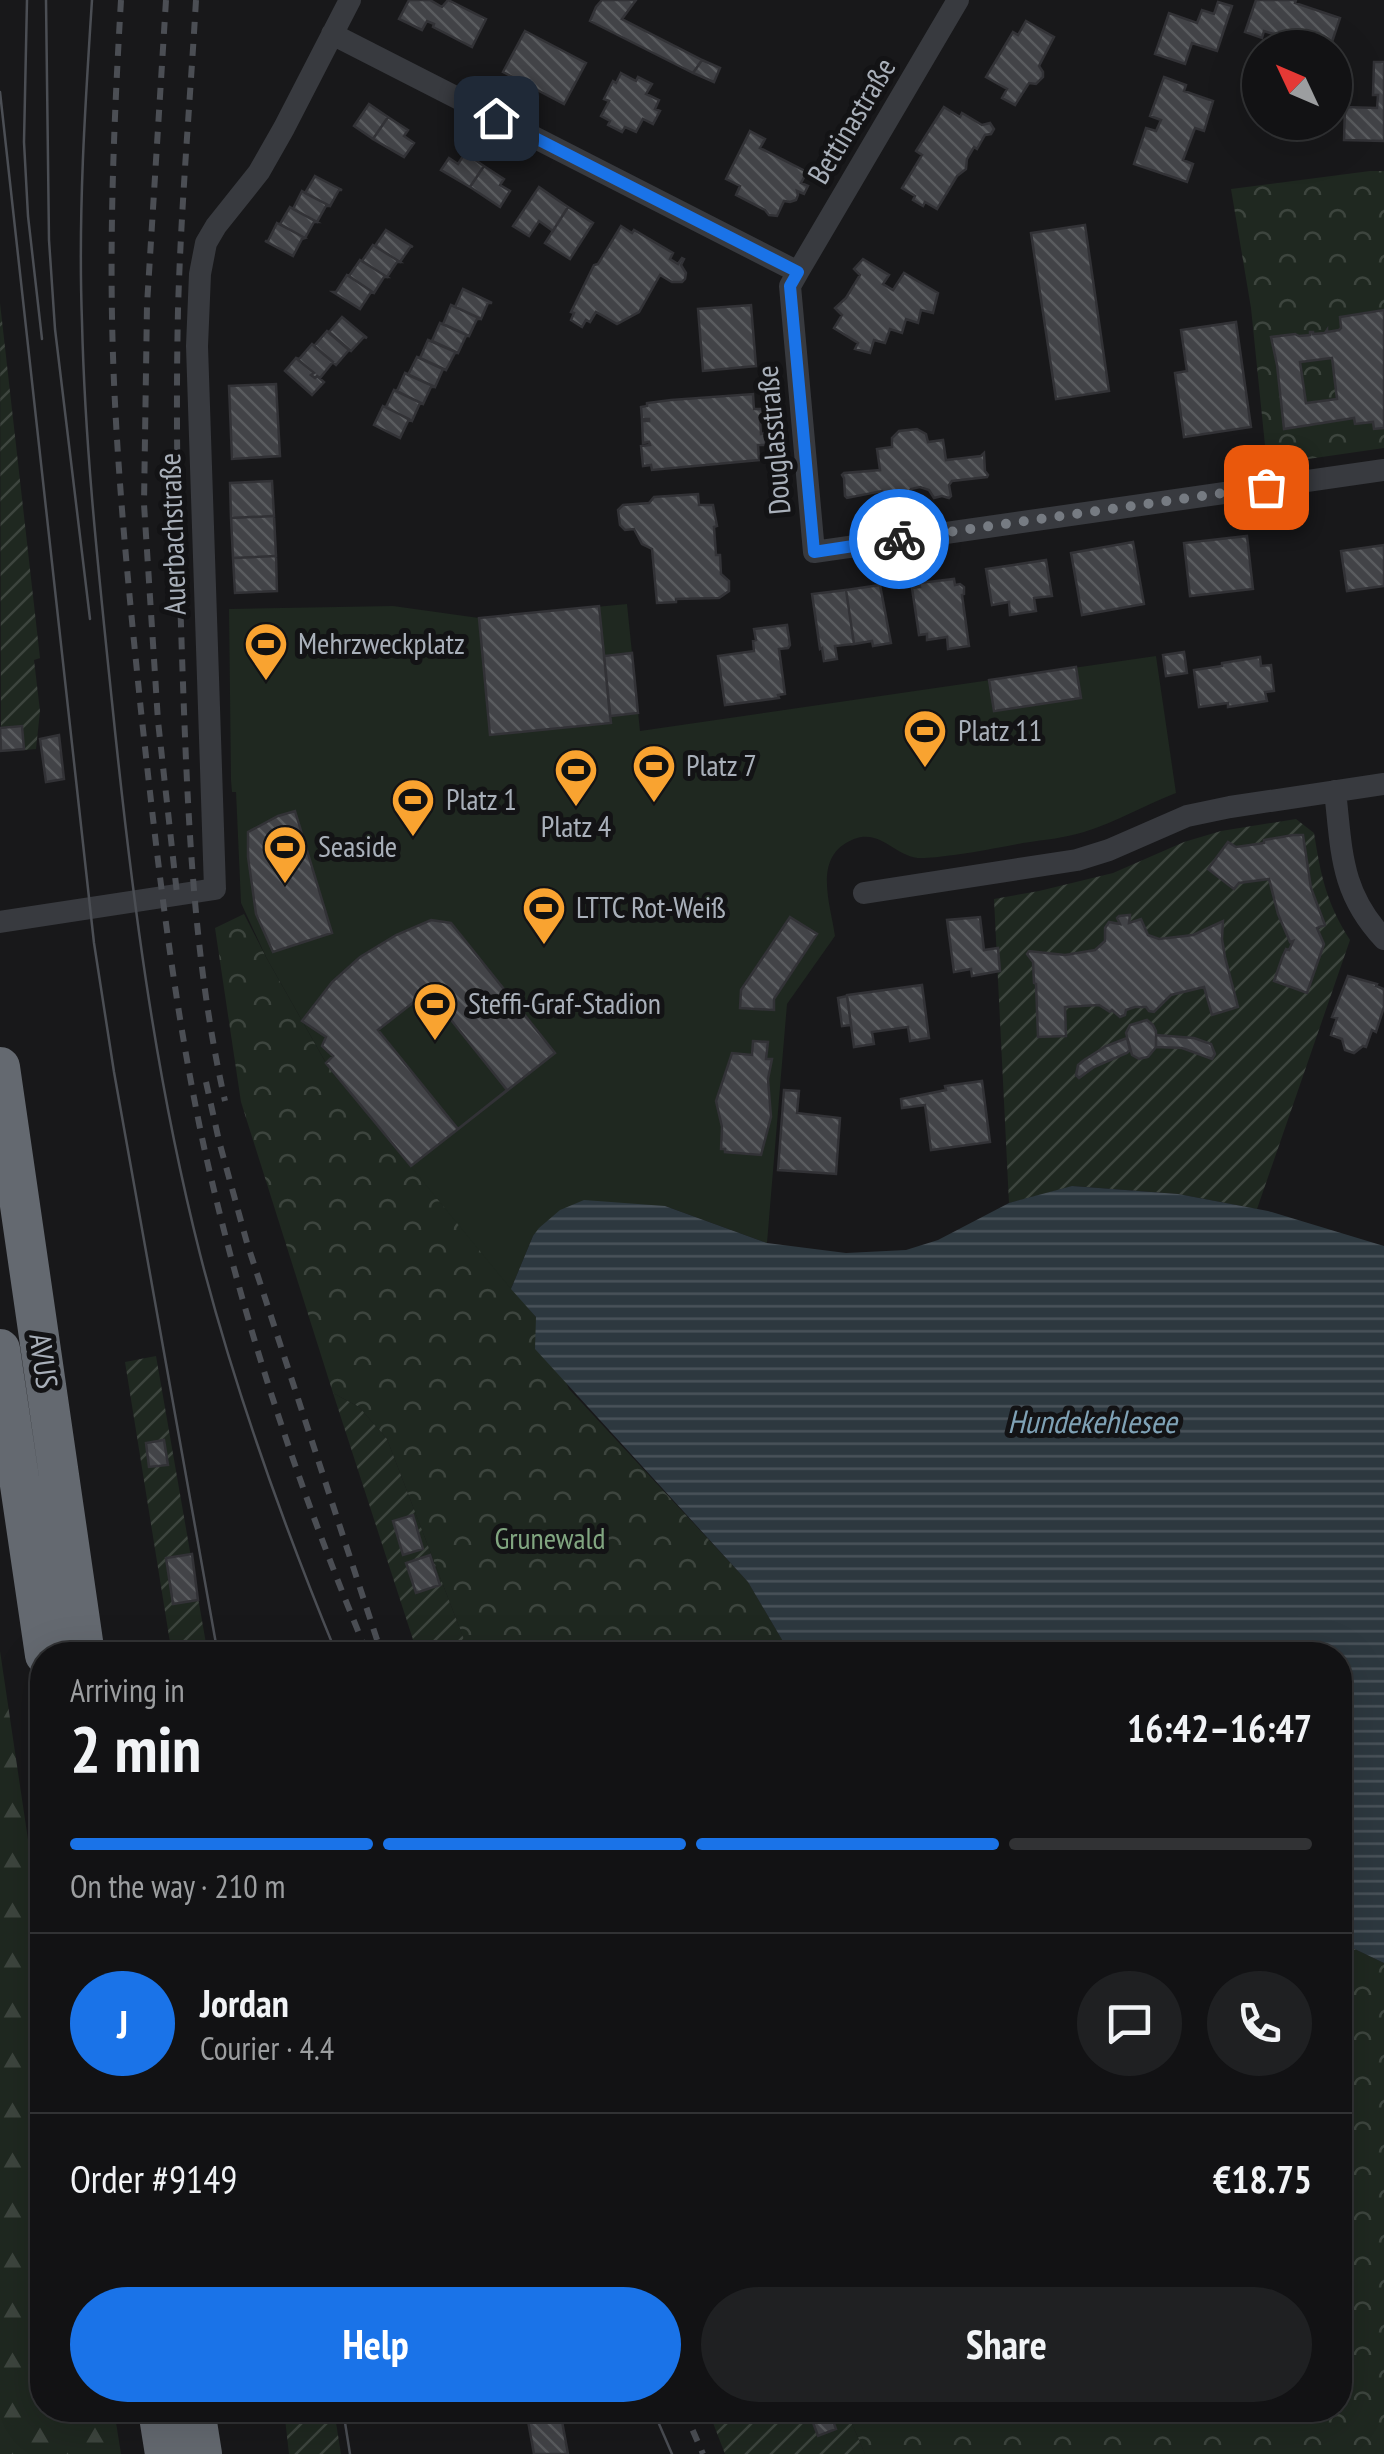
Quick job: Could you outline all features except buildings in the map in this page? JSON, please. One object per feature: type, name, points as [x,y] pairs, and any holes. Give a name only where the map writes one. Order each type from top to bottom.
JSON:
[{"type":"highway","name":"AVUS","points":[[0,1067],[83,1642]]},
{"type":"highway","name":"AVUS","points":[[0,1348],[43,1642]]},
{"type":"highway","points":[[160,2422],[165,2454]]},
{"type":"highway","points":[[197,2422],[202,2454]]},
{"type":"street","name":"Auerbachstraße","points":[[0,922],[214,889],[197,346],[200,274],[210,234],[259,172],[350,0]]},
{"type":"street","name":"Bettinastraße","points":[[798,272],[958,0]]},
{"type":"street","points":[[332,34],[798,272]]},
{"type":"street","name":"Douglasstraße","points":[[798,272],[790,286],[814,552],[1384,470]]},
{"type":"street","points":[[864,893],[1077,860],[1187,816],[1384,784]]},
{"type":"street","points":[[1335,791],[1349,888],[1371,926],[1384,939]]},
{"type":"green space","points":[[1384,171],[1384,448],[1267,465],[1251,308],[1231,189]]},
{"type":"green space","points":[[0,303],[40,658],[34,660],[40,711],[36,749],[1,752]]},
{"type":"green space","name":"LTTC Rot-Weiß","points":[[627,604],[640,731],[1156,656],[1176,793],[1077,834],[961,854],[913,857],[868,837],[846,843],[836,851],[827,873],[835,936],[787,1004],[767,1243],[665,1206],[533,1236],[511,1289],[326,1063],[266,957],[241,903],[236,792],[232,792],[231,780],[229,609],[393,606],[479,618]]},
{"type":"green space","points":[[1296,819],[1314,833],[1326,888],[1350,940],[1257,1209],[1178,1194],[1073,1186],[1009,1203],[994,899],[1113,873],[1184,842],[1221,831]]},
{"type":"green space","name":"Grunewald","points":[[244,914],[326,1063],[536,1317],[569,1389],[748,1582],[783,1642],[465,1642],[387,1439],[359,1407],[333,1393],[241,1102],[215,928]]},
{"type":"green space","points":[[156,1356],[206,1642],[170,1642],[125,1362]]},
{"type":"green space","points":[[333,1393],[359,1407],[387,1439],[465,1642],[414,1642]]},
{"type":"green space","points":[[0,1651],[30,1853],[30,2422],[116,2422],[121,2454],[0,2454]]},
{"type":"green space","points":[[1352,1948],[1384,1963],[1384,2454],[865,2454],[851,2422],[1352,2422]]},
{"type":"green space","points":[[285,2422],[336,2422],[341,2454],[289,2454]]},
{"type":"green space","points":[[713,2422],[851,2422],[865,2454],[725,2454]]},
{"type":"water","name":"Hundekehlesee","points":[[1072,1186],[1178,1194],[1268,1211],[1384,1246],[1384,1963],[1352,1948],[1352,1642],[783,1642],[748,1582],[535,1349],[536,1317],[511,1289],[539,1228],[560,1210],[584,1200],[665,1206],[767,1243],[846,1253],[906,1250],[938,1240],[1009,1203]]},
{"type":"tram line","points":[[27,0],[24,142],[42,339]]},
{"type":"tram line","points":[[46,0],[49,240],[55,329],[90,619]]},
{"type":"tram line","points":[[92,0],[81,241],[86,417],[119,772],[146,980],[184,1186],[214,1305],[261,1457],[332,1642]]},
{"type":"tram line","points":[[0,92],[94,943],[216,1642]]},
{"type":"tram line","points":[[345,2422],[350,2454]]},
{"type":"tram line","points":[[658,2422],[672,2454]]},
{"type":"railway","points":[[121,0],[112,222],[115,401],[141,711],[175,984],[204,1147],[236,1277],[296,1468],[363,1642]]},
{"type":"railway","points":[[166,0],[147,305],[144,504],[158,721],[177,894]]},
{"type":"railway","points":[[196,0],[178,310],[179,560],[196,907],[207,1004],[225,1101]]},
{"type":"railway","points":[[206,1082],[247,1243],[378,1642]]},
{"type":"railway","points":[[689,2422],[703,2454]]},
{"type":"way so far","points":[[899,539],[1266,487]]},
{"type":"place","name":"Mehrzweckplatz","points":[[266,682]]},
{"type":"place","name":"Platz 11","points":[[925,769]]},
{"type":"place","name":"Platz 7","points":[[654,804]]},
{"type":"place","name":"Platz 4","points":[[576,808]]},
{"type":"place","name":"Platz 1","points":[[413,838]]},
{"type":"place","name":"Seaside","points":[[285,885]]},
{"type":"place","name":"LTTC Rot-Weiß","points":[[544,946]]},
{"type":"place","name":"Steffi-Graf-Stadion","points":[[435,1042]]},
{"type":"route","points":[[496,118],[798,272],[790,286],[814,552],[899,539]]}]
